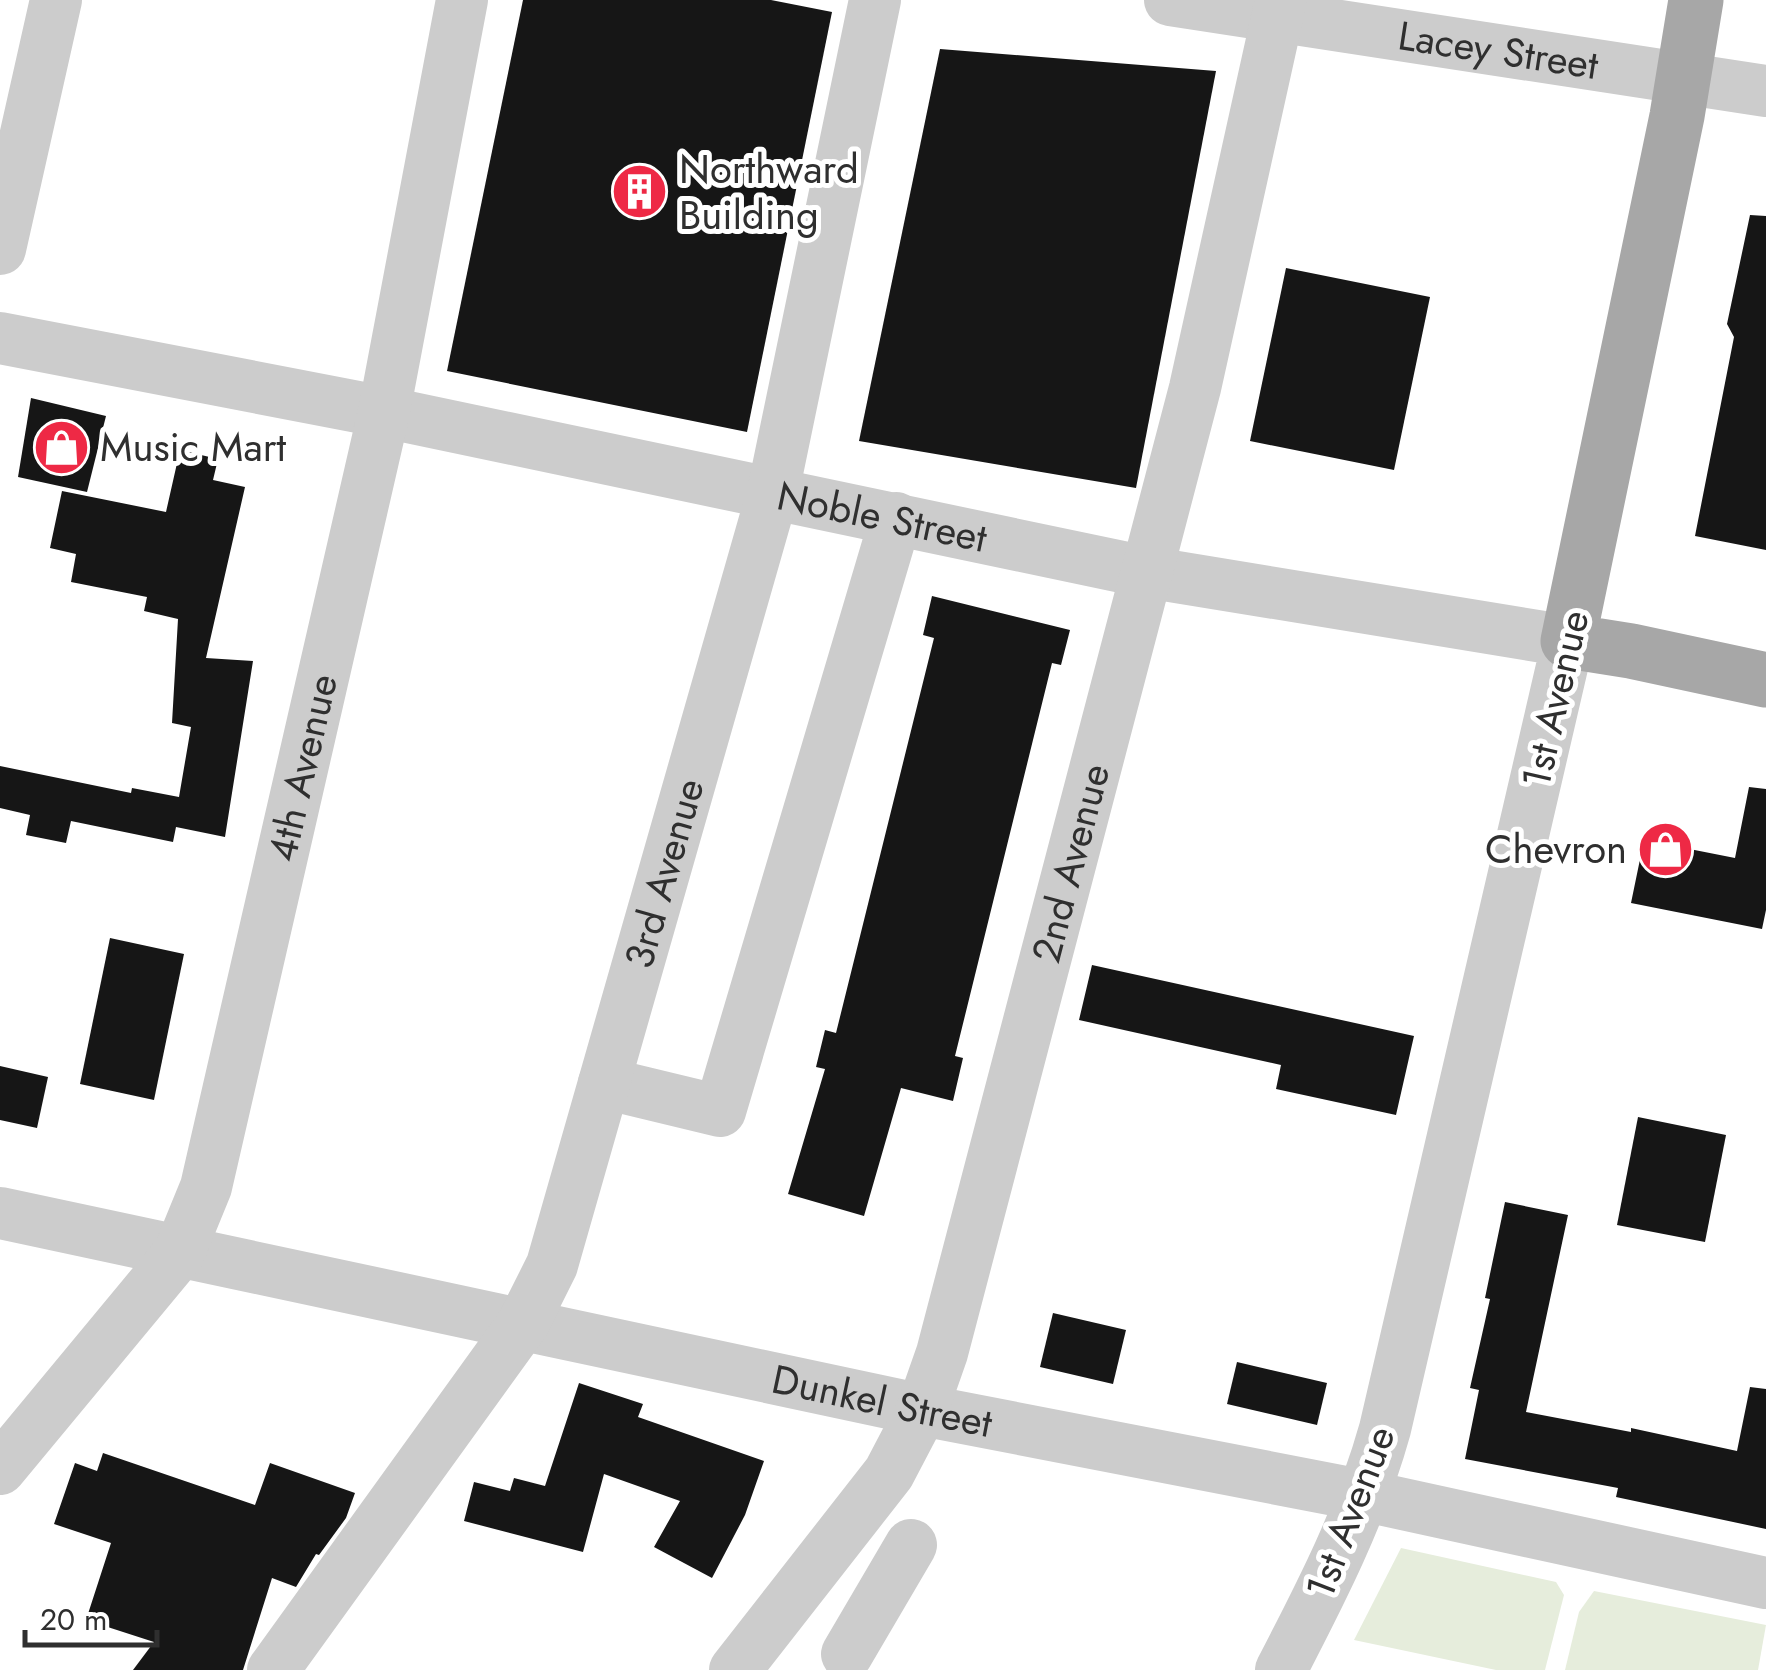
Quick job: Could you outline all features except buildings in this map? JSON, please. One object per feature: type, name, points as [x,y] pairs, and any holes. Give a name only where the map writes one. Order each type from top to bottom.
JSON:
[{"type":"main road","name":"1st Avenue","points":[[1568,641],[1684,78],[1696,0]]},
{"type":"main road","name":"Noble Street","points":[[1568,641],[1631,650],[1766,680]]},
{"type":"street","points":[[0,248],[56,0]]},
{"type":"street","name":"4th Avenue","points":[[0,1469],[179,1252],[206,1187],[384,412],[462,0]]},
{"type":"street","name":"3rd Avenue","points":[[273,1670],[522,1325],[552,1266],[773,492],[875,0]]},
{"type":"street","name":"Lacey Street","points":[[1170,0],[1280,9],[1766,91]]},
{"type":"street","name":"2nd Avenue","points":[[735,1670],[888,1474],[922,1410],[942,1353],[1195,388],[1280,9]]},
{"type":"street","name":"Noble Street","points":[[0,338],[384,412],[1146,572],[1568,641]]},
{"type":"street","points":[[604,1083],[720,1111],[896,518]]},
{"type":"street","name":"1st Avenue","points":[[1281,1670],[1335,1568],[1366,1496],[1385,1429],[1568,641]]},
{"type":"street","name":"Dunkel Street","points":[[0,1213],[922,1410],[1366,1496],[1766,1583]]},
{"type":"street","points":[[847,1654],[911,1545]]},
{"type":"green space","points":[[1401,1548],[1556,1582],[1564,1595],[1545,1670],[1496,1670],[1354,1640]]},
{"type":"green space","points":[[1594,1591],[1766,1625],[1758,1670],[1565,1670],[1579,1612]]},
{"type":"place","name":"Northward Building","points":[[640,192]]},
{"type":"place","name":"Music Mart","points":[[61,447]]},
{"type":"place","name":"Chevron","points":[[1666,849]]}]
